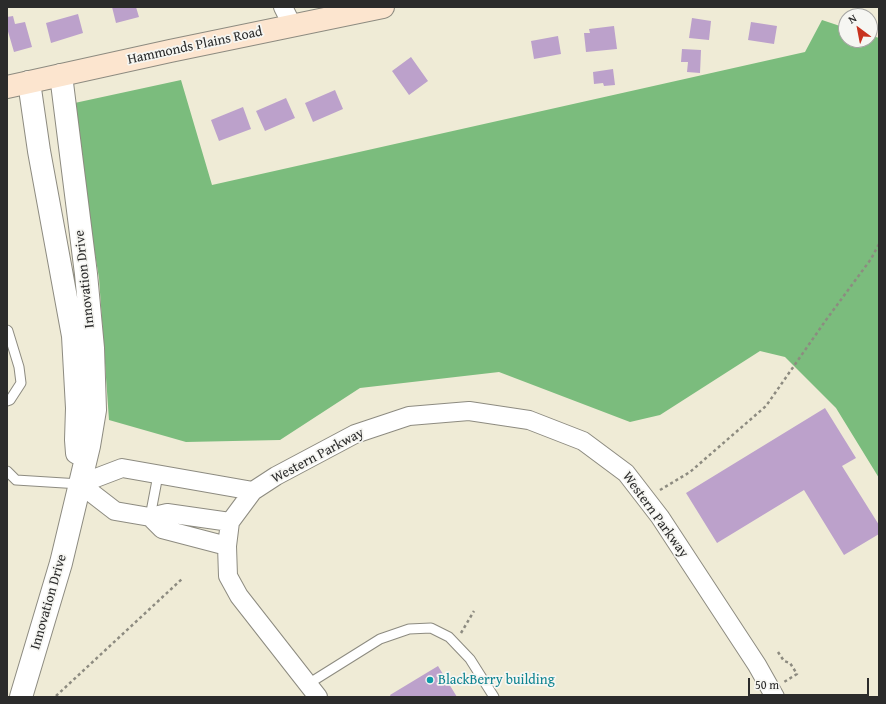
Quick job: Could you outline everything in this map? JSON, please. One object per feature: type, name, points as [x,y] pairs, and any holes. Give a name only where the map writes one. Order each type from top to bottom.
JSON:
[{"type":"main road","name":"Hammonds Plains Road","points":[[7,87],[61,75],[287,16],[383,7]]},
{"type":"street","name":"Innovation Drive","points":[[21,697],[61,563],[89,446],[94,410],[93,348],[86,274],[61,75]]},
{"type":"street","name":"Innovation Drive","points":[[29,82],[39,151],[73,336],[77,408],[76,440],[80,484]]},
{"type":"street","name":"Western Parkway","points":[[313,691],[239,596],[228,576],[227,546],[230,522],[253,491],[276,476],[355,434],[409,416],[469,411],[529,420],[583,441],[626,473],[660,517],[753,659],[779,690]]},
{"type":"street","points":[[80,484],[122,468],[253,491]]},
{"type":"street","points":[[80,484],[115,510],[150,518],[167,513],[230,522]]},
{"type":"street","points":[[150,518],[162,529],[227,546]]},
{"type":"lane","points":[[7,328],[19,367],[21,383],[10,400],[7,401]]},
{"type":"lane","points":[[7,471],[16,480],[80,484]]},
{"type":"lane","points":[[150,518],[158,475]]},
{"type":"lane","points":[[313,691],[380,639],[409,629],[431,628],[449,637],[470,659],[494,697]]},
{"type":"path","points":[[646,499],[690,472],[766,406],[871,259],[879,244]]},
{"type":"path","points":[[56,696],[184,578]]},
{"type":"path","points":[[459,635],[474,611]]},
{"type":"path","points":[[778,652],[784,661],[790,663],[797,674],[779,690]]},
{"type":"green space","points":[[822,20],[838,25],[838,48],[878,48],[879,38],[879,478],[836,408],[785,357],[760,351],[660,415],[630,422],[499,372],[360,388],[280,440],[186,442],[109,420],[99,278],[70,104],[181,80],[212,185],[805,52]]},
{"type":"building","points":[[112,7],[136,7],[139,17],[116,23]]},
{"type":"building","points":[[78,14],[83,33],[51,43],[46,23]]},
{"type":"building","points":[[13,16],[15,24],[25,22],[32,47],[14,52],[7,28],[7,17]]},
{"type":"building","points":[[692,18],[711,21],[709,40],[689,38]]},
{"type":"building","points":[[751,22],[777,26],[774,44],[748,40]]},
{"type":"building","points":[[614,26],[617,49],[586,52],[584,33],[590,33],[589,29]]},
{"type":"building","points":[[558,36],[561,54],[534,59],[531,41]]},
{"type":"building","points":[[682,49],[701,50],[700,73],[687,72],[688,62],[681,62]]},
{"type":"building","points":[[411,57],[428,81],[409,95],[392,71]]},
{"type":"building","points":[[613,69],[615,85],[604,86],[603,83],[594,84],[593,72]]},
{"type":"building","points":[[335,90],[343,109],[313,122],[305,103]]},
{"type":"building","points":[[286,98],[295,118],[265,131],[256,111]]},
{"type":"building","points":[[243,107],[251,129],[219,141],[211,120]]},
{"type":"building","points":[[825,408],[856,458],[842,466],[879,525],[879,534],[844,555],[804,490],[717,543],[686,493]]},
{"type":"building","name":"BlackBerry building","points":[[438,666],[457,697],[391,697],[390,695]]},
{"type":"place","name":"BlackBerry building","points":[[430,680]]}]
